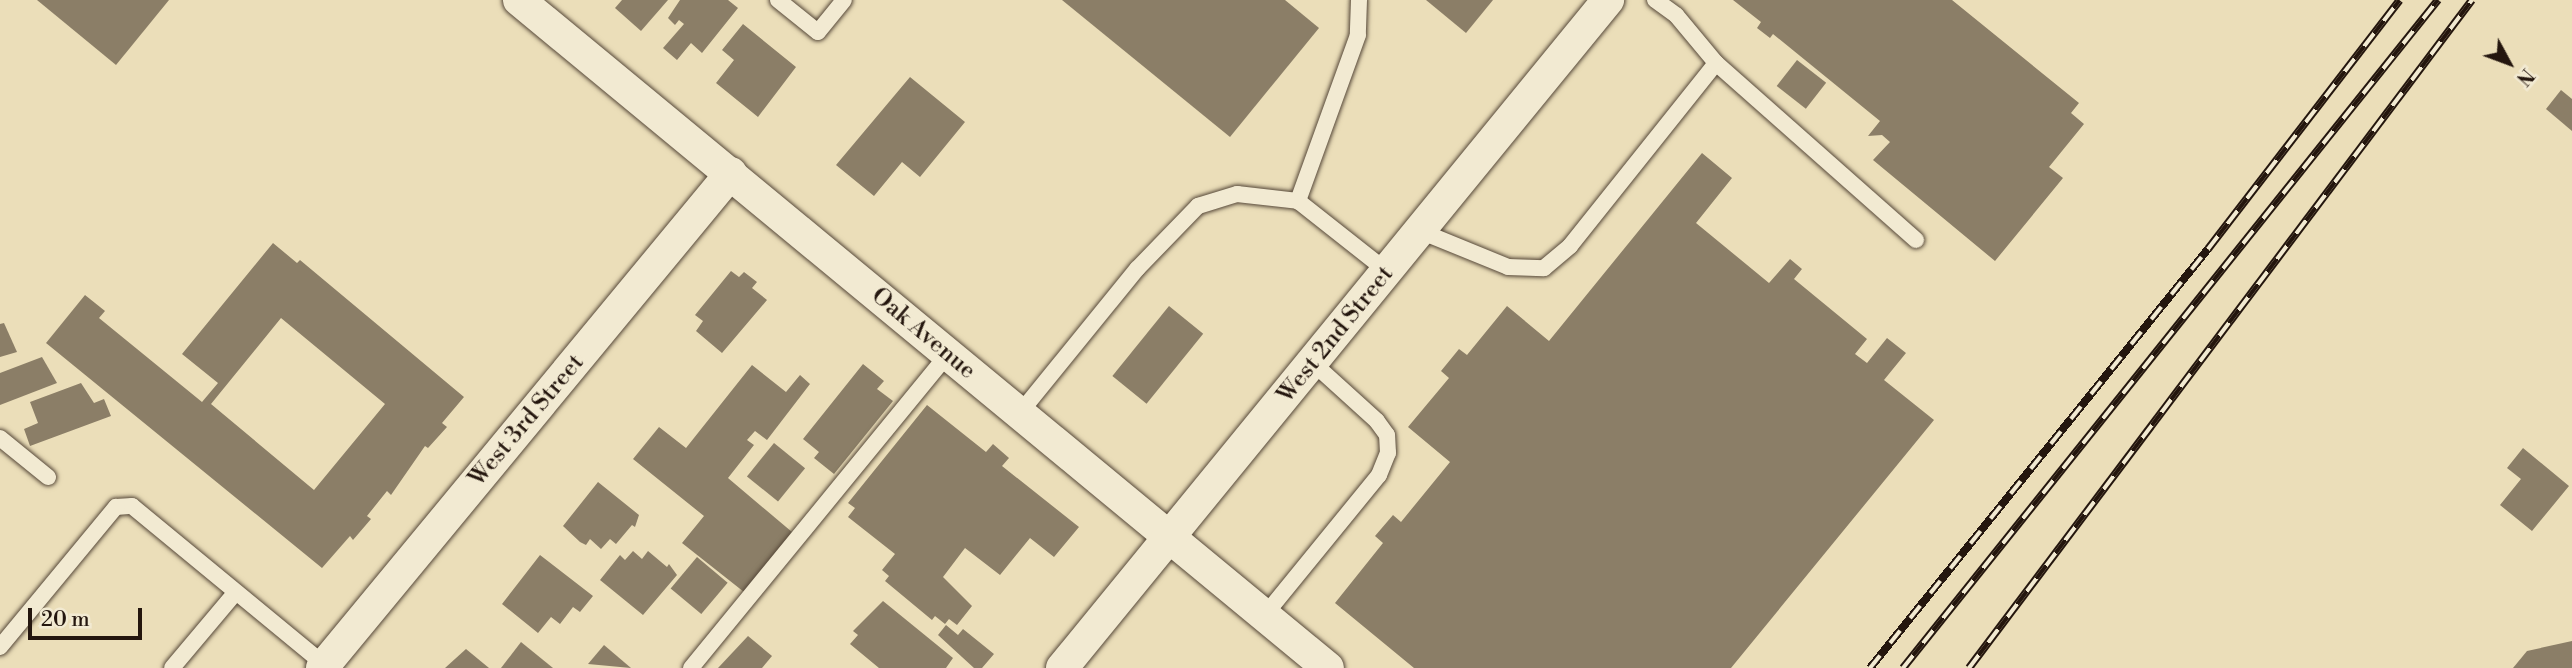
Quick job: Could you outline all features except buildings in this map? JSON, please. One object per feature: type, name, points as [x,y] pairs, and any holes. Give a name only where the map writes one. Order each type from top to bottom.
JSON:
[{"type":"street","name":"Oak Avenue","points":[[519,0],[732,173],[1170,540],[1328,668]]},
{"type":"street","name":"West 2nd Street","points":[[1062,668],[1170,540],[1608,0]]},
{"type":"street","name":"West 3rd Street","points":[[324,666],[732,173]]},
{"type":"lane","points":[[778,0],[818,32],[844,0]]},
{"type":"lane","points":[[1298,201],[1358,35],[1359,0]]},
{"type":"lane","points":[[1655,0],[1676,15],[1716,63],[1916,240]]},
{"type":"lane","points":[[1420,231],[1508,267],[1544,268],[1570,246],[1716,63]]},
{"type":"lane","points":[[1019,414],[1137,269],[1198,205],[1220,195],[1298,201],[1388,272]]},
{"type":"lane","points":[[691,668],[948,354]]},
{"type":"lane","points":[[1264,616],[1379,475],[1388,453],[1387,435],[1377,421],[1313,363]]},
{"type":"lane","points":[[0,438],[48,477]]},
{"type":"lane","points":[[0,647],[116,507],[132,506],[324,666]]},
{"type":"lane","points":[[172,668],[236,592]]},
{"type":"railway","points":[[1870,668],[2208,249],[2400,0]]},
{"type":"railway","points":[[1903,668],[2438,0]]},
{"type":"railway","points":[[1969,668],[2472,0]]}]
